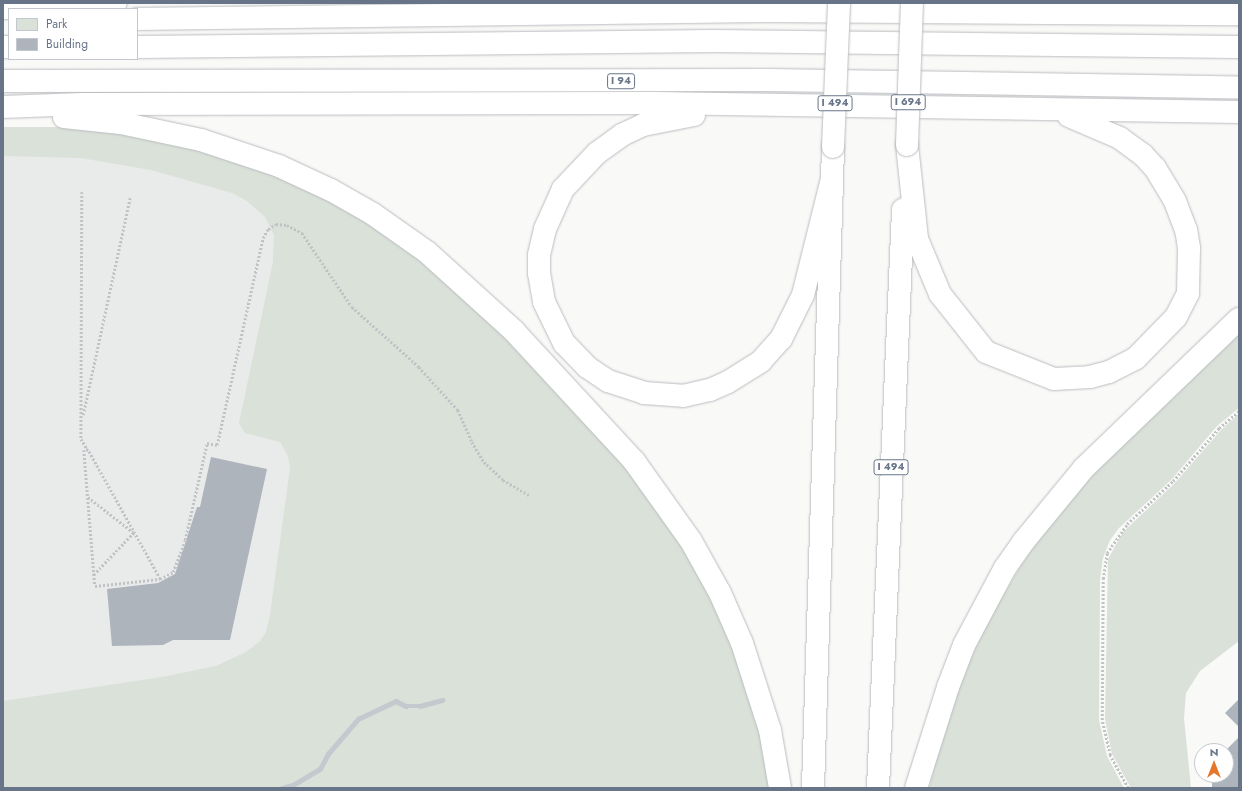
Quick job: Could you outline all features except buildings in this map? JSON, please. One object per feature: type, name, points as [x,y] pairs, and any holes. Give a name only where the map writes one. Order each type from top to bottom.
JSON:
[{"type":"highway","points":[[3,8],[72,8],[116,3]]},
{"type":"highway","points":[[680,3],[710,11]]},
{"type":"highway","name":"I 494","points":[[813,788],[838,3]]},
{"type":"highway","name":"I 694","points":[[907,145],[912,3]]},
{"type":"highway","points":[[987,10],[1032,3]]},
{"type":"highway","points":[[138,19],[710,11],[987,10],[1239,14]]},
{"type":"highway","points":[[138,47],[714,41],[1239,46]]},
{"type":"highway","name":"I 94","points":[[3,81],[768,80],[1239,87]]},
{"type":"highway","points":[[3,107],[96,104],[766,105],[1239,112]]},
{"type":"highway","points":[[766,105],[661,119],[643,124],[622,135],[597,153],[563,189],[545,229],[539,255],[540,289],[556,331],[576,357],[608,381],[627,389],[663,396],[710,390],[728,382],[761,361],[781,339],[797,310],[832,180]]},
{"type":"highway","points":[[907,145],[917,239],[940,294],[986,352],[1054,379],[1090,377],[1136,358],[1176,317],[1189,286],[1186,230],[1176,201],[1165,183],[1155,168],[1134,148],[1111,133],[1072,117],[1028,110]]},
{"type":"highway","points":[[3,116],[90,118],[201,140],[251,155],[279,166],[353,202],[395,229],[432,257],[514,331],[604,427],[634,461],[691,541],[720,593],[742,642],[770,730],[780,788]]},
{"type":"highway","name":"I 494","points":[[878,788],[886,549],[907,145]]},
{"type":"highway","points":[[916,788],[948,687],[964,645],[978,616],[1012,557],[1084,468],[1239,319]]},
{"type":"path","points":[[82,192],[81,439],[160,579]]},
{"type":"path","points":[[82,421],[130,197]]},
{"type":"path","points":[[88,450],[84,450],[95,586],[160,579],[173,572],[184,540],[207,443],[217,445],[261,242],[268,229],[284,224],[302,233],[352,307],[419,367],[458,410],[472,442],[484,462],[503,480],[529,495]]},
{"type":"path","points":[[1128,788],[1110,755],[1102,720],[1103,580],[1107,553],[1127,524],[1174,481],[1219,428],[1239,411]]},
{"type":"path","points":[[88,497],[134,533]]},
{"type":"path","points":[[94,575],[134,533]]},
{"type":"shaded area","points":[[3,127],[86,127],[161,139],[614,449],[3,788]]},
{"type":"green space","points":[[3,127],[86,127],[227,157],[309,189],[382,231],[450,282],[589,421],[661,510],[718,607],[757,713],[771,788],[3,788],[3,701],[162,677],[216,666],[246,652],[260,641],[266,632],[270,615],[290,468],[288,456],[280,442],[245,433],[239,423],[273,262],[274,235],[265,217],[247,201],[232,193],[151,170],[81,158],[3,156]]},
{"type":"green space","points":[[1239,332],[1239,408],[1217,426],[1172,479],[1119,528],[1110,540],[1103,558],[1100,579],[1099,720],[1107,756],[1124,788],[929,788],[939,747],[965,671],[989,619],[1021,565],[1041,535],[1088,478]]},
{"type":"green space","points":[[1239,414],[1239,641],[1200,671],[1186,693],[1184,718],[1191,788],[1131,788],[1112,754],[1105,719],[1108,559],[1123,532],[1175,483],[1221,430]]},
{"type":"waterway","points":[[282,788],[293,785],[320,769],[328,754],[358,719],[396,701],[406,706],[420,706],[442,700]]}]
